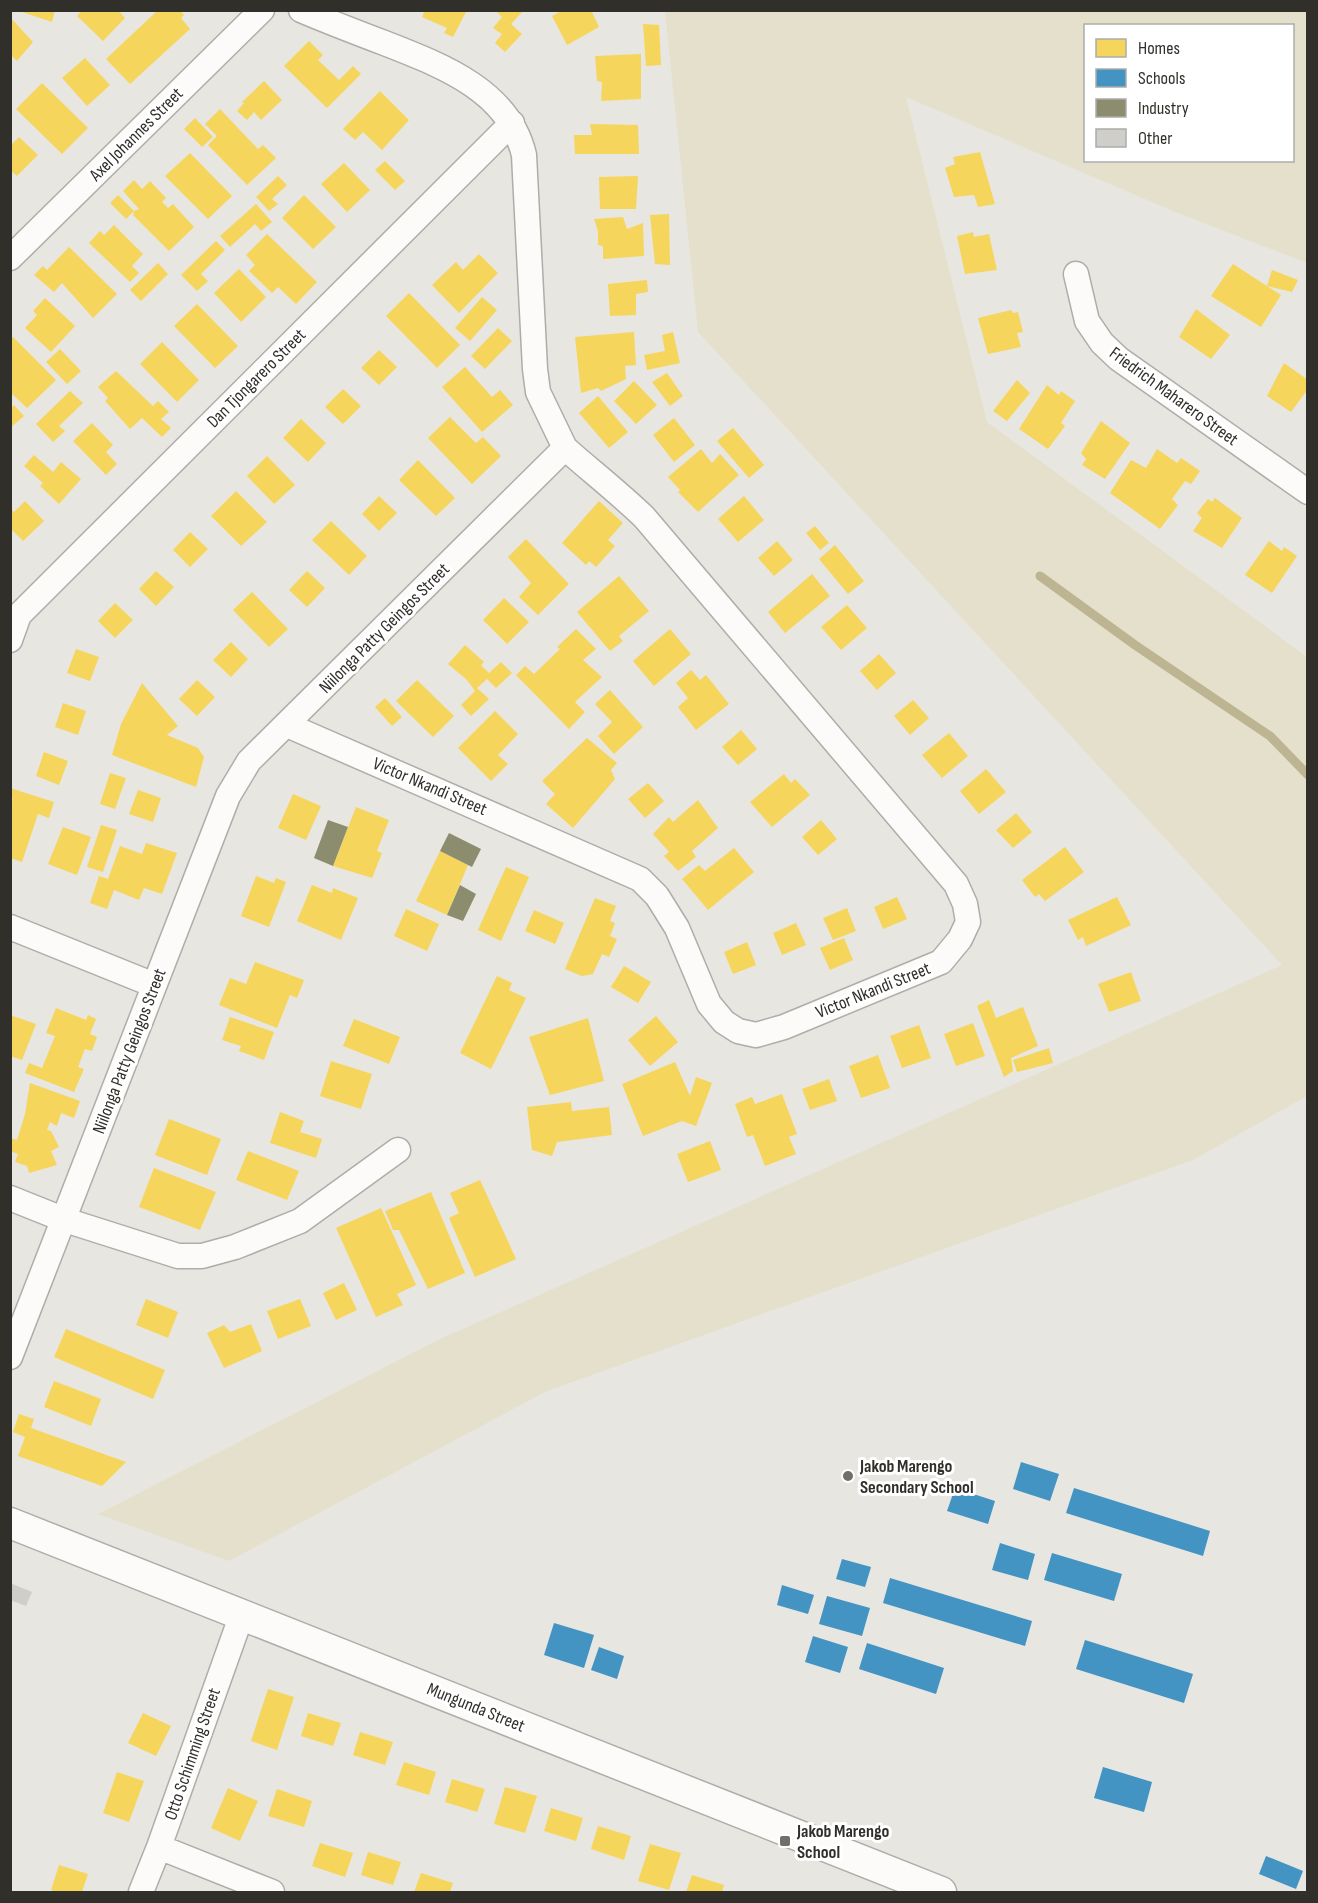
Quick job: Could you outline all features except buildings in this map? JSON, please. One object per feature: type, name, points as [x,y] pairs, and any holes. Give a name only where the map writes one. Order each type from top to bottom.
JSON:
[{"type":"street","name":"Axel Johannes Street","points":[[10,258],[262,10]]},
{"type":"street","points":[[301,10],[439,65],[481,89],[512,123],[524,155],[538,392],[565,448]]},
{"type":"street","name":"Dan Tjongarero Street","points":[[10,640],[15,614],[512,123]]},
{"type":"street","name":"Friedrich Maharero Street","points":[[1076,274],[1087,321],[1119,359],[1308,492]]},
{"type":"street","name":"Victor Nkandi Street","points":[[287,725],[640,879],[657,896],[677,928],[709,1004],[724,1022],[738,1030],[756,1035],[784,1027],[941,962],[960,939],[968,922],[965,904],[956,884],[644,517],[616,490],[565,448]]},
{"type":"street","name":"Niilonga Patty Geingos Street","points":[[10,1357],[228,796],[249,761],[565,448]]},
{"type":"street","points":[[10,927],[154,985]]},
{"type":"street","points":[[10,1198],[65,1220],[178,1256],[202,1256],[235,1247],[300,1221],[398,1150]]},
{"type":"street","name":"Mungunda Street","points":[[10,1523],[941,1893]]},
{"type":"street","name":"Otto Schimming Street","points":[[141,1893],[242,1614]]},
{"type":"street","points":[[159,1847],[272,1893]]},
{"type":"shaded area","points":[[665,11],[1307,11],[1307,263],[1173,211],[906,97],[987,422],[1307,657],[1307,1096],[1193,1160],[547,1391],[229,1561],[98,1514],[438,1340],[1282,965],[698,332]]},
{"type":"waterway","points":[[1040,576],[1135,645],[1270,736],[1308,775]]},
{"type":"place","name":"Jakob Marengo Secondary School","points":[[848,1476]]},
{"type":"place","name":"Jakob Marengo School","points":[[785,1841]]}]
